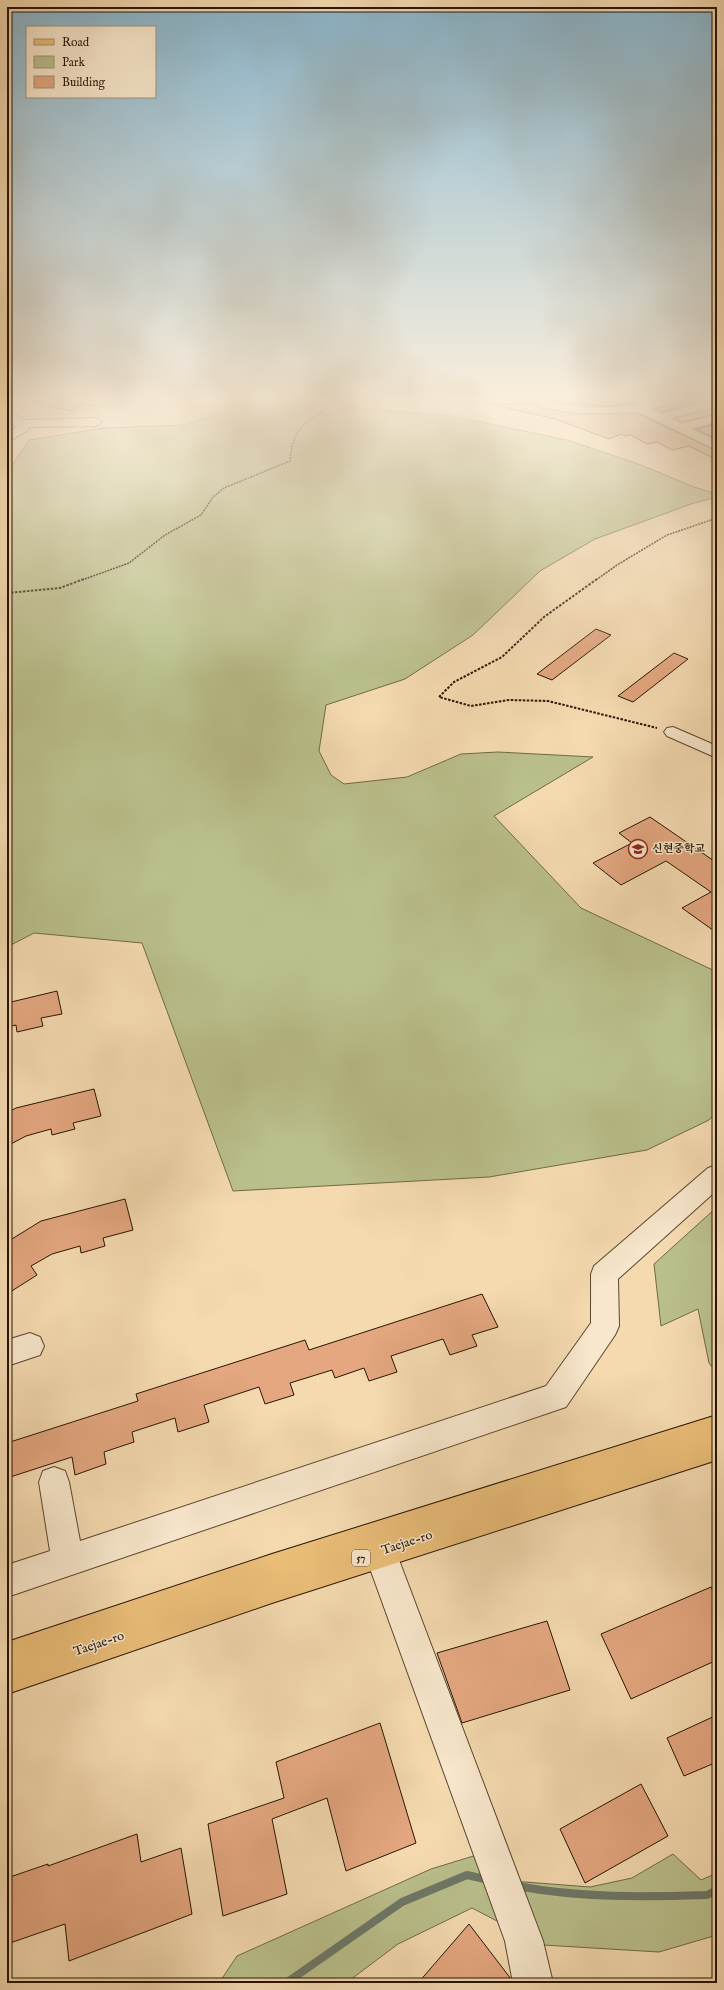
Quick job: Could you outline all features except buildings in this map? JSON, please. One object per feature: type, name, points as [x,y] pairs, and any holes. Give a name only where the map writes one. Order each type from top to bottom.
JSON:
[{"type":"main road","name":"Taejae-ro","points":[[7,1659],[145,1612],[717,1429]]},
{"type":"main road","name":"Taejae-ro","points":[[7,1677],[125,1635],[717,1445]]},
{"type":"street","points":[[672,732],[717,753]]},
{"type":"street","points":[[7,1581],[556,1397],[605,1326],[604,1274],[717,1175]]},
{"type":"street","points":[[54,1482],[68,1561]]},
{"type":"street","points":[[380,1552],[524,1941],[533,1983]]},
{"type":"path","points":[[7,593],[60,588],[129,563],[165,535],[201,515],[213,497],[223,489]]},
{"type":"path","points":[[672,732],[548,701],[509,700],[471,706],[439,697],[454,682],[502,657],[544,617],[617,565],[668,535],[717,518]]},
{"type":"green space","points":[[7,489],[700,489],[717,494],[717,497],[694,503],[595,539],[540,571],[473,635],[405,679],[326,705],[319,751],[331,775],[344,784],[407,777],[461,754],[498,752],[593,757],[494,816],[581,908],[717,972],[717,1111],[709,1120],[647,1150],[489,1177],[233,1191],[142,943],[34,933],[7,947]]},
{"type":"green space","points":[[717,1207],[717,1373],[709,1363],[698,1309],[661,1326],[654,1264]]},
{"type":"green space","points":[[480,1854],[512,1881],[590,1887],[632,1878],[673,1854],[701,1880],[717,1873],[717,1935],[659,1952],[543,1945],[472,1908],[398,1944],[346,1983],[219,1983],[237,1956],[431,1869]]},
{"type":"waterway","points":[[286,1983],[402,1902],[467,1875],[489,1880]]},
{"type":"waterway","points":[[517,1886],[564,1893],[612,1896],[707,1895],[717,1890]]},
{"type":"place","name":"신현중학교","points":[[638,849]]}]
